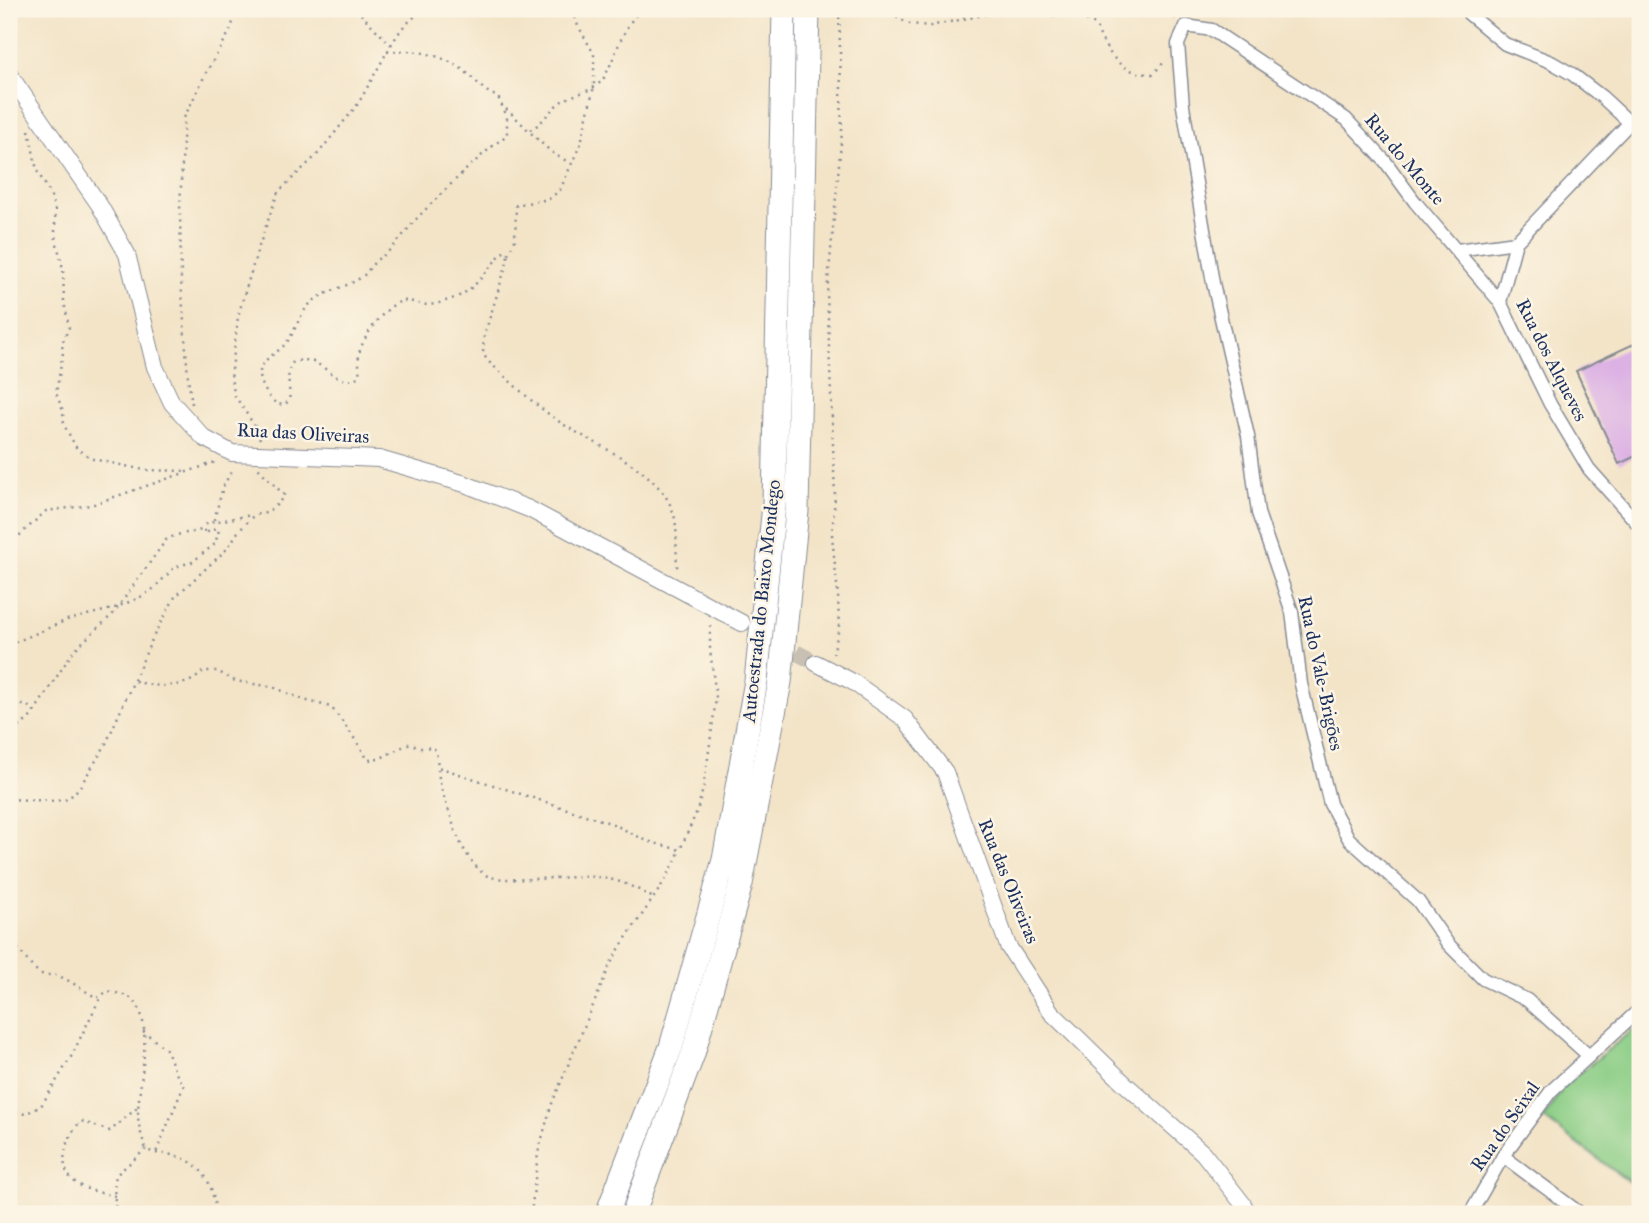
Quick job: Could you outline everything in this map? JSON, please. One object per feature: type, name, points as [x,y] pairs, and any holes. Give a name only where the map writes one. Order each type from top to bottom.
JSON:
[{"type":"highway","name":"Autoestrada do Baixo Mondego","points":[[607,1214],[671,1047],[724,860],[756,681],[774,505],[784,9]]},
{"type":"highway","name":"Autoestrada do Baixo Mondego","points":[[633,1214],[693,1054],[741,884],[780,682],[797,511],[808,9]]},
{"type":"street","points":[[1469,14],[1505,44],[1551,62],[1572,74],[1630,123]]},
{"type":"street","name":"Rua do Monte","points":[[1180,23],[1212,30],[1346,119],[1385,161],[1415,202],[1500,302]]},
{"type":"street","name":"Rua do Vale-Brigões","points":[[1180,23],[1178,44],[1183,106],[1213,283],[1248,436],[1258,513],[1292,612],[1301,684],[1330,804],[1349,839],[1418,901],[1448,944],[1483,979],[1527,1000],[1589,1056]]},
{"type":"street","name":"Rua das Oliveiras","points":[[9,74],[100,206],[127,254],[155,367],[172,403],[204,438],[238,453],[379,459],[465,484],[529,509],[742,623]]},
{"type":"street","name":"Rua dos Alqueves","points":[[1640,112],[1516,242],[1500,302],[1550,404],[1589,469],[1640,526]]},
{"type":"street","points":[[1457,250],[1516,242]]},
{"type":"street","name":"Rua das Oliveiras","points":[[822,666],[853,682],[905,719],[945,772],[1008,946],[1051,1012],[1125,1084],[1203,1153],[1248,1214]]},
{"type":"street","name":"Rua do Seixal","points":[[1470,1214],[1503,1156],[1550,1091],[1640,1009]]},
{"type":"street","points":[[1503,1156],[1581,1214]]},
{"type":"path","points":[[197,431],[188,378],[181,280],[180,209],[184,118],[229,33],[238,9]]},
{"type":"path","points":[[356,9],[391,45]]},
{"type":"path","points":[[265,455],[256,428],[235,396],[231,379],[238,316],[278,192],[317,155],[358,103],[402,28],[423,9]]},
{"type":"path","points":[[573,9],[576,22],[594,54],[594,86],[581,143],[560,190],[549,199],[516,205],[515,240],[484,336],[483,354],[548,414],[597,446],[638,468],[657,485],[675,518],[678,590]]},
{"type":"path","points":[[530,130],[542,123],[556,104],[603,79],[627,28],[642,9]]},
{"type":"path","points":[[822,666],[839,628],[832,536],[835,496],[827,293],[842,132],[839,9]]},
{"type":"path","points":[[885,9],[910,24],[930,26],[1013,9],[1031,15],[1071,13],[1095,24],[1113,60],[1140,74],[1153,74],[1164,64],[1168,55]]},
{"type":"path","points":[[961,20],[972,9]]},
{"type":"path","points":[[1176,9],[1180,23]]},
{"type":"path","points":[[387,52],[420,51],[447,61],[468,74],[482,90],[498,97],[507,117],[507,135],[421,214],[387,254],[377,259],[363,276],[309,304],[288,341],[272,353],[263,365],[261,382],[268,395],[280,405],[289,401],[288,371],[290,365],[296,361],[315,361],[339,379],[354,379],[359,376],[359,353],[372,327],[394,304],[403,301],[423,306],[458,296],[475,284],[503,251],[508,255]]},
{"type":"path","points":[[503,107],[556,157],[565,162],[572,161]]},
{"type":"path","points":[[29,129],[37,171],[50,193],[55,210],[55,235],[63,269],[64,302],[69,327],[62,344],[56,393],[63,411],[64,425],[77,449],[93,459],[144,470],[188,471]]},
{"type":"path","points":[[9,545],[46,511],[91,505],[238,453]]},
{"type":"path","points":[[9,735],[29,719],[74,650],[106,621],[166,540],[174,534],[204,529],[207,523],[214,520],[266,513],[278,504],[284,495],[238,453]]},
{"type":"path","points":[[214,520],[238,453]]},
{"type":"path","points":[[9,799],[42,802],[68,799],[79,788],[105,746],[153,637],[175,597],[227,549],[254,514]]},
{"type":"path","points":[[9,645],[67,620],[118,606],[152,590],[174,568],[192,562],[215,544],[219,530],[212,529],[205,534],[204,529]]},
{"type":"path","points":[[531,1214],[538,1153],[551,1106],[610,965],[654,899],[680,850],[700,800],[716,698],[708,630],[714,608]]},
{"type":"path","points":[[135,681],[154,687],[165,687],[192,681],[209,669],[235,681],[274,687],[304,700],[331,707],[352,732],[368,760],[379,759],[410,743],[421,748],[431,747],[436,750],[439,786],[455,829],[467,854],[486,876],[506,879],[597,877],[628,883],[654,899]]},
{"type":"path","points":[[9,710],[18,705],[27,705],[34,712]]},
{"type":"path","points":[[438,767],[613,824],[665,848],[680,850]]},
{"type":"path","points":[[9,937],[33,968],[43,975],[57,975],[97,998],[108,991],[132,998],[140,1010],[143,1031],[144,1057],[139,1106],[140,1132],[146,1149],[155,1155],[168,1154],[192,1161],[206,1176],[215,1214]]},
{"type":"path","points":[[9,1111],[25,1114],[41,1106],[71,1057],[102,996]]},
{"type":"path","points":[[143,1031],[167,1050],[175,1072],[184,1085],[155,1155]]},
{"type":"path","points":[[115,1196],[76,1184],[68,1175],[65,1160],[67,1143],[72,1131],[81,1121],[110,1131],[139,1106]]},
{"type":"path","points":[[116,1214],[116,1175],[146,1149]]},
{"type":"green space","points":[[1640,1024],[1640,1190],[1543,1118],[1565,1085]]},
{"type":"building","points":[[1640,341],[1640,454],[1619,464],[1576,371]]},
{"type":"tunnel","points":[[775,641],[816,663]]}]
